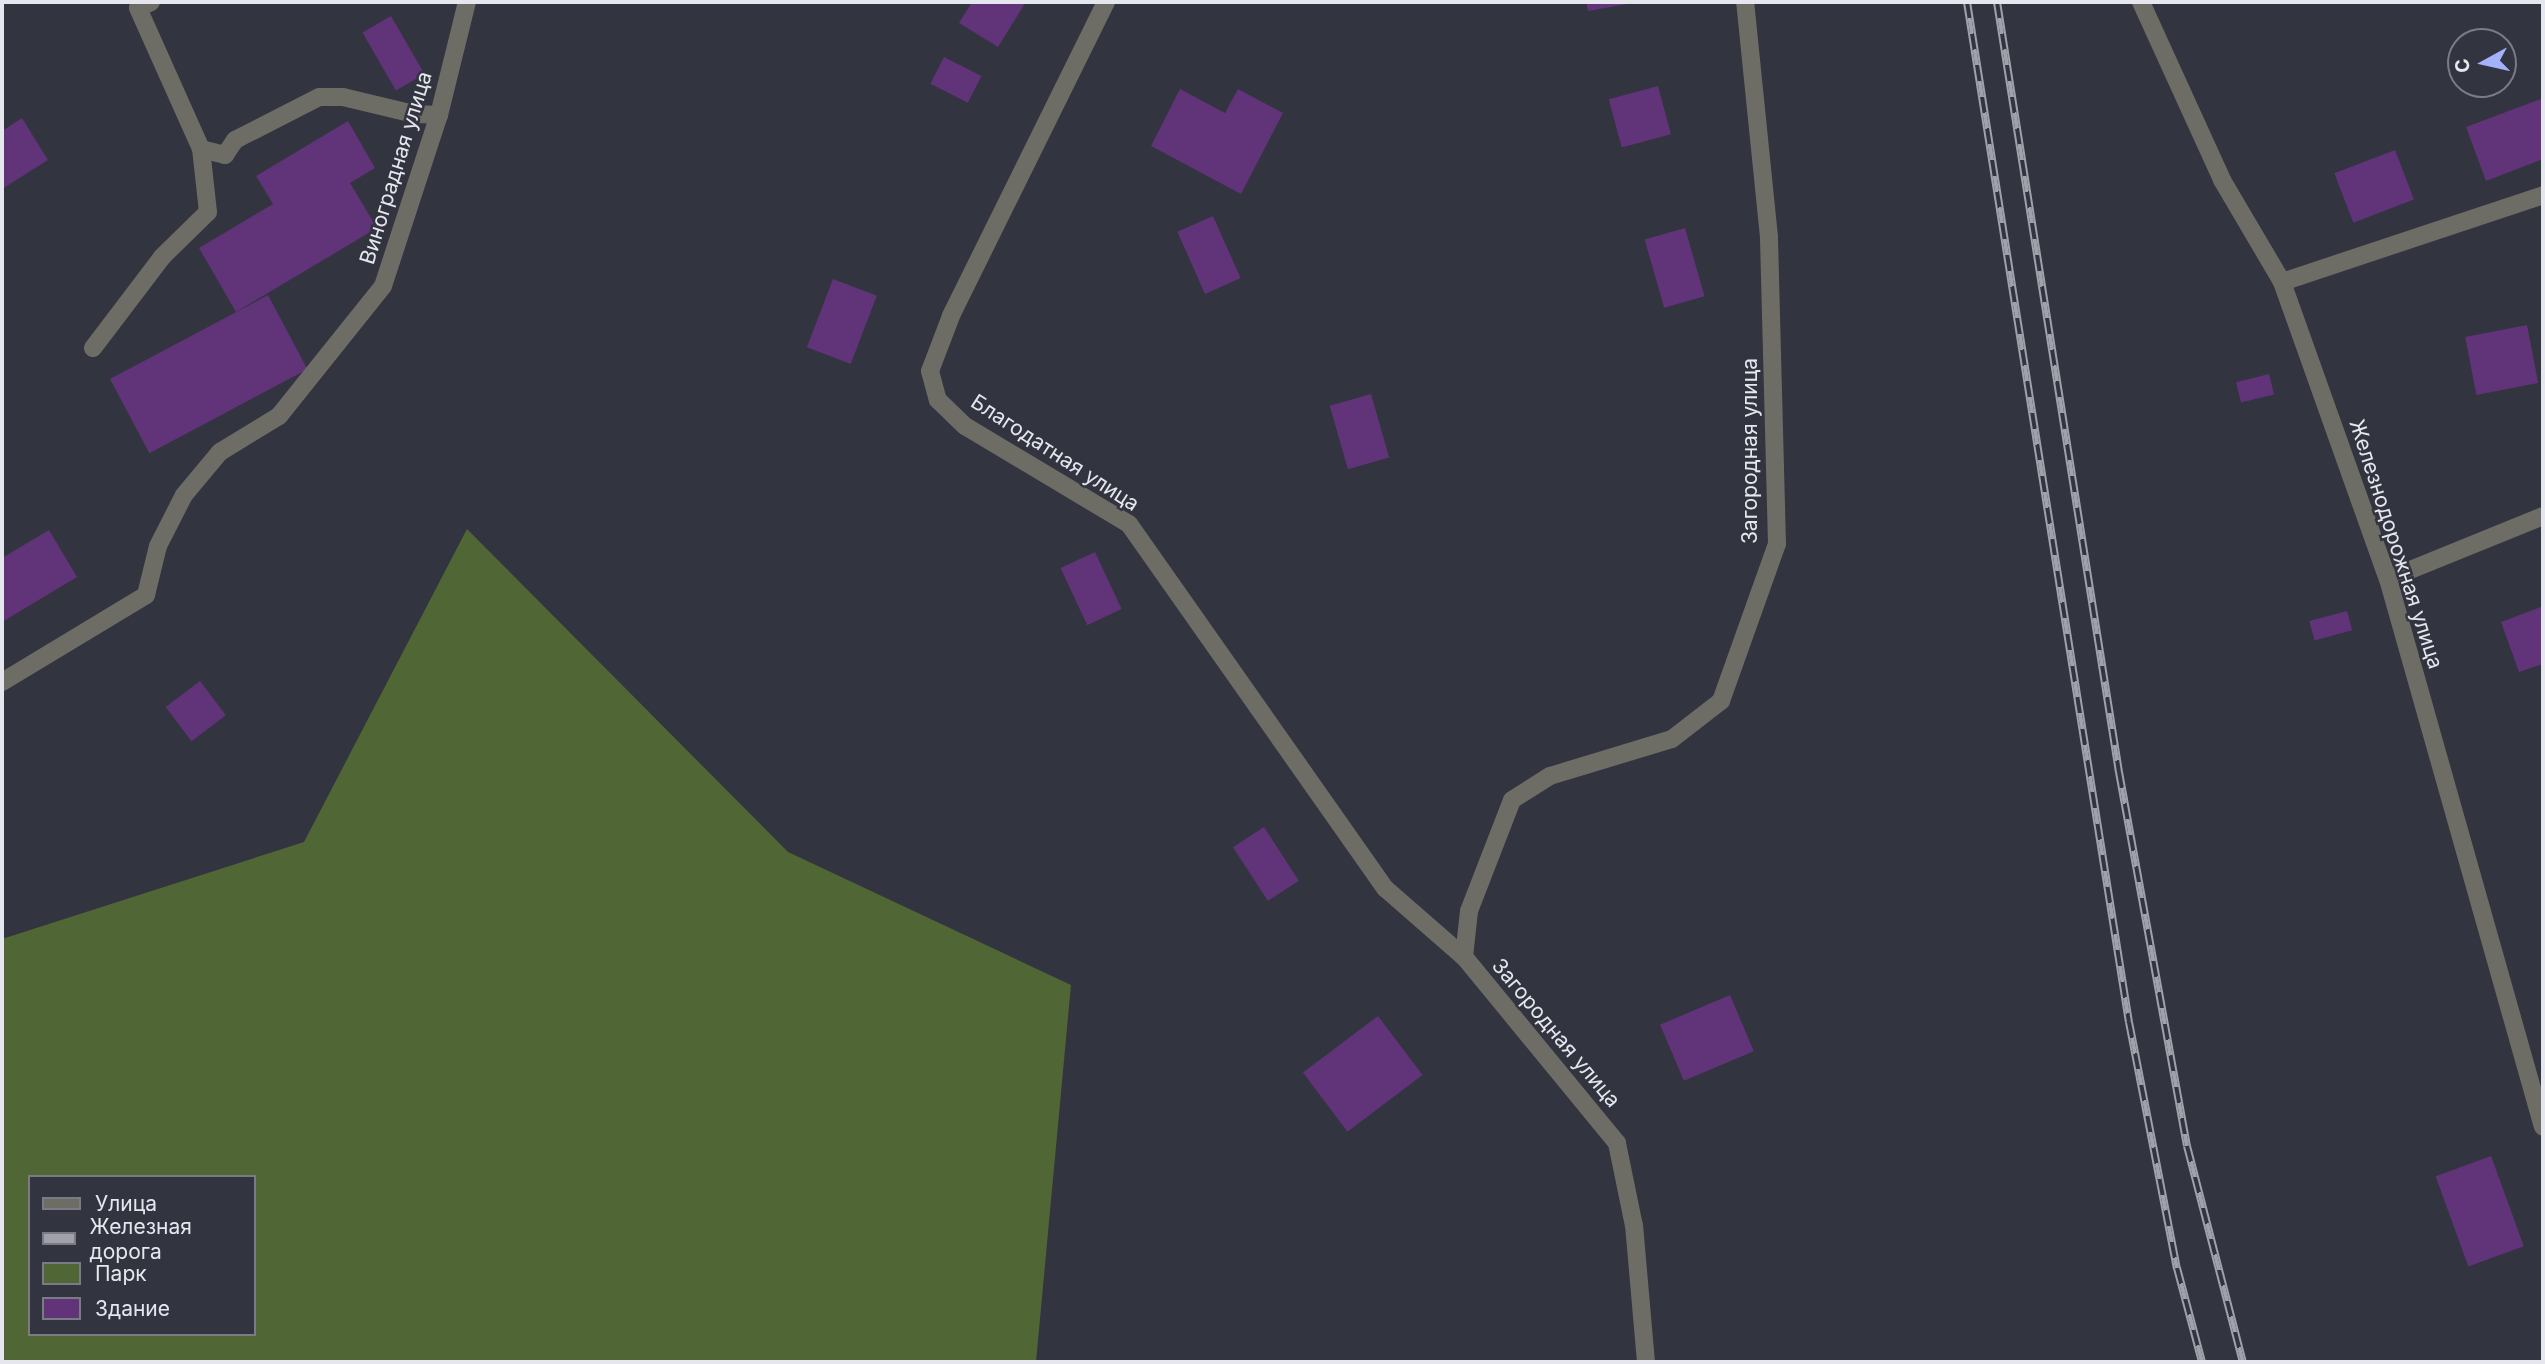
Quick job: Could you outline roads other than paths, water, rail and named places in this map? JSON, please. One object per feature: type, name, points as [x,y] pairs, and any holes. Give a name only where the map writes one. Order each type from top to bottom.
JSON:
[{"type":"street","name":"Виноградная улица","points":[[2,682],[146,595],[158,546],[184,495],[220,452],[279,416],[383,286],[439,115],[467,2]]},
{"type":"street","name":"Благодатная улица","points":[[1106,2],[951,316],[930,371],[938,400],[965,426],[1129,524],[1386,889],[1464,957]]},
{"type":"street","name":"Загородная улица","points":[[1646,1362],[1634,1226],[1617,1143],[1464,957],[1469,911],[1512,800],[1550,776],[1672,739],[1721,701],[1777,544],[1769,237],[1745,2]]},
{"type":"street","name":"Железнодорожная улица","points":[[2141,2],[2222,180],[2282,282],[2388,579],[2543,1127]]},
{"type":"street","points":[[93,348],[162,257],[208,212],[201,149],[138,4]]},
{"type":"street","points":[[201,149],[225,155],[235,140],[318,97],[439,115]]},
{"type":"street","points":[[2282,282],[2543,195]]},
{"type":"street","points":[[2388,579],[2543,516]]},
{"type":"railway","points":[[1967,2],[2129,1022],[2177,1268],[2202,1362]]},
{"type":"railway","points":[[1997,2],[2119,772],[2187,1146],[2243,1362]]}]
